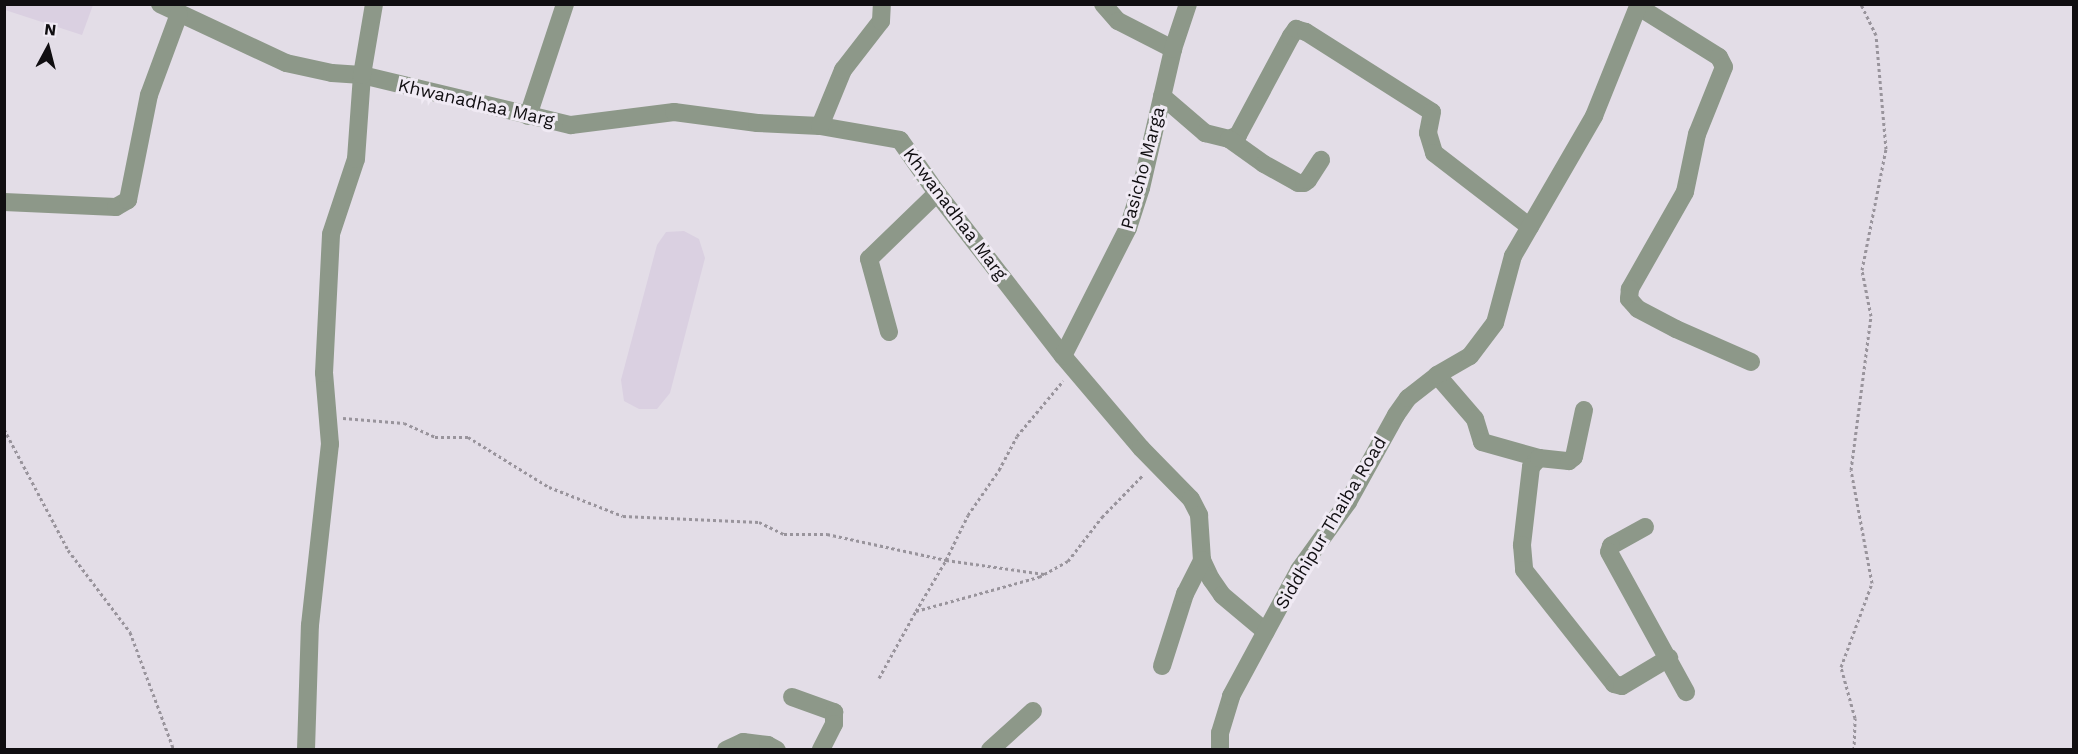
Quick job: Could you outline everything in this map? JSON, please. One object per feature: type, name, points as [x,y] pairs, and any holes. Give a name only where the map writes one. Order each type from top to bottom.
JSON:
[{"type":"street","name":"Khwanadhaa Marg","points":[[160,4],[286,63],[332,73],[362,75],[571,125],[674,112],[757,123],[820,126],[900,140],[937,193],[1069,363],[1141,448],[1191,499],[1199,515],[1202,560],[1222,595],[1266,632]]},
{"type":"street","points":[[306,750],[310,625],[330,444],[324,373],[331,234],[356,159],[362,75],[374,4]]},
{"type":"street","points":[[528,116],[565,4]]},
{"type":"street","points":[[820,126],[843,70],[880,21],[882,4]]},
{"type":"street","points":[[1103,4],[1118,21],[1173,49]]},
{"type":"street","name":"Pasicho Marga","points":[[1069,363],[1097,294],[1128,228],[1141,188],[1173,49],[1188,4]]},
{"type":"street","points":[[1639,6],[1719,57],[1724,67],[1697,134],[1684,192],[1629,290],[1629,299],[1638,309],[1676,329],[1751,362]]},
{"type":"street","name":"Siddhipur Thaiba Road","points":[[1220,750],[1220,733],[1231,696],[1299,570],[1348,502],[1396,415],[1408,398],[1437,375],[1470,356],[1495,323],[1513,256],[1594,116],[1639,6]]},
{"type":"street","points":[[4,202],[116,207],[128,200],[149,95],[179,14]]},
{"type":"street","points":[[1229,139],[1238,135],[1296,29],[1306,32],[1432,112],[1428,133],[1434,153],[1530,227]]},
{"type":"street","points":[[1162,96],[1204,133],[1229,139],[1264,164],[1298,183],[1308,180],[1321,160]]},
{"type":"street","points":[[889,332],[869,259],[937,193]]},
{"type":"street","points":[[1437,375],[1475,419],[1482,442],[1539,458],[1569,461],[1574,457],[1584,410]]},
{"type":"street","points":[[1539,458],[1531,467],[1522,545],[1524,570],[1614,684],[1622,686],[1669,658]]},
{"type":"street","points":[[1645,527],[1611,546],[1609,552],[1669,658],[1686,693]]},
{"type":"street","points":[[1162,666],[1185,594],[1202,560]]},
{"type":"street","points":[[792,697],[834,712],[834,724],[821,750]]},
{"type":"street","points":[[990,750],[1033,711]]},
{"type":"street","points":[[726,750],[743,742],[768,745],[777,750]]},
{"type":"path","points":[[1854,750],[1855,718],[1841,667],[1872,583],[1851,470],[1871,316],[1862,270],[1886,149],[1876,35],[1861,4]]},
{"type":"path","points":[[879,678],[946,560],[968,515],[999,471],[1017,436],[1069,363]]},
{"type":"path","points":[[329,417],[404,423],[435,437],[468,438],[549,488],[623,516],[759,522],[784,534],[827,534],[946,560],[1044,574]]},
{"type":"path","points":[[4,429],[68,550],[130,632],[174,750]]},
{"type":"path","points":[[916,611],[1044,574],[1068,561],[1102,517],[1156,462]]},
{"type":"shaded area","points":[[5,4],[93,5],[82,35],[5,10]]},
{"type":"shaded area","points":[[684,231],[699,239],[705,258],[670,393],[657,409],[639,409],[624,401],[621,380],[657,245],[666,232]]}]
